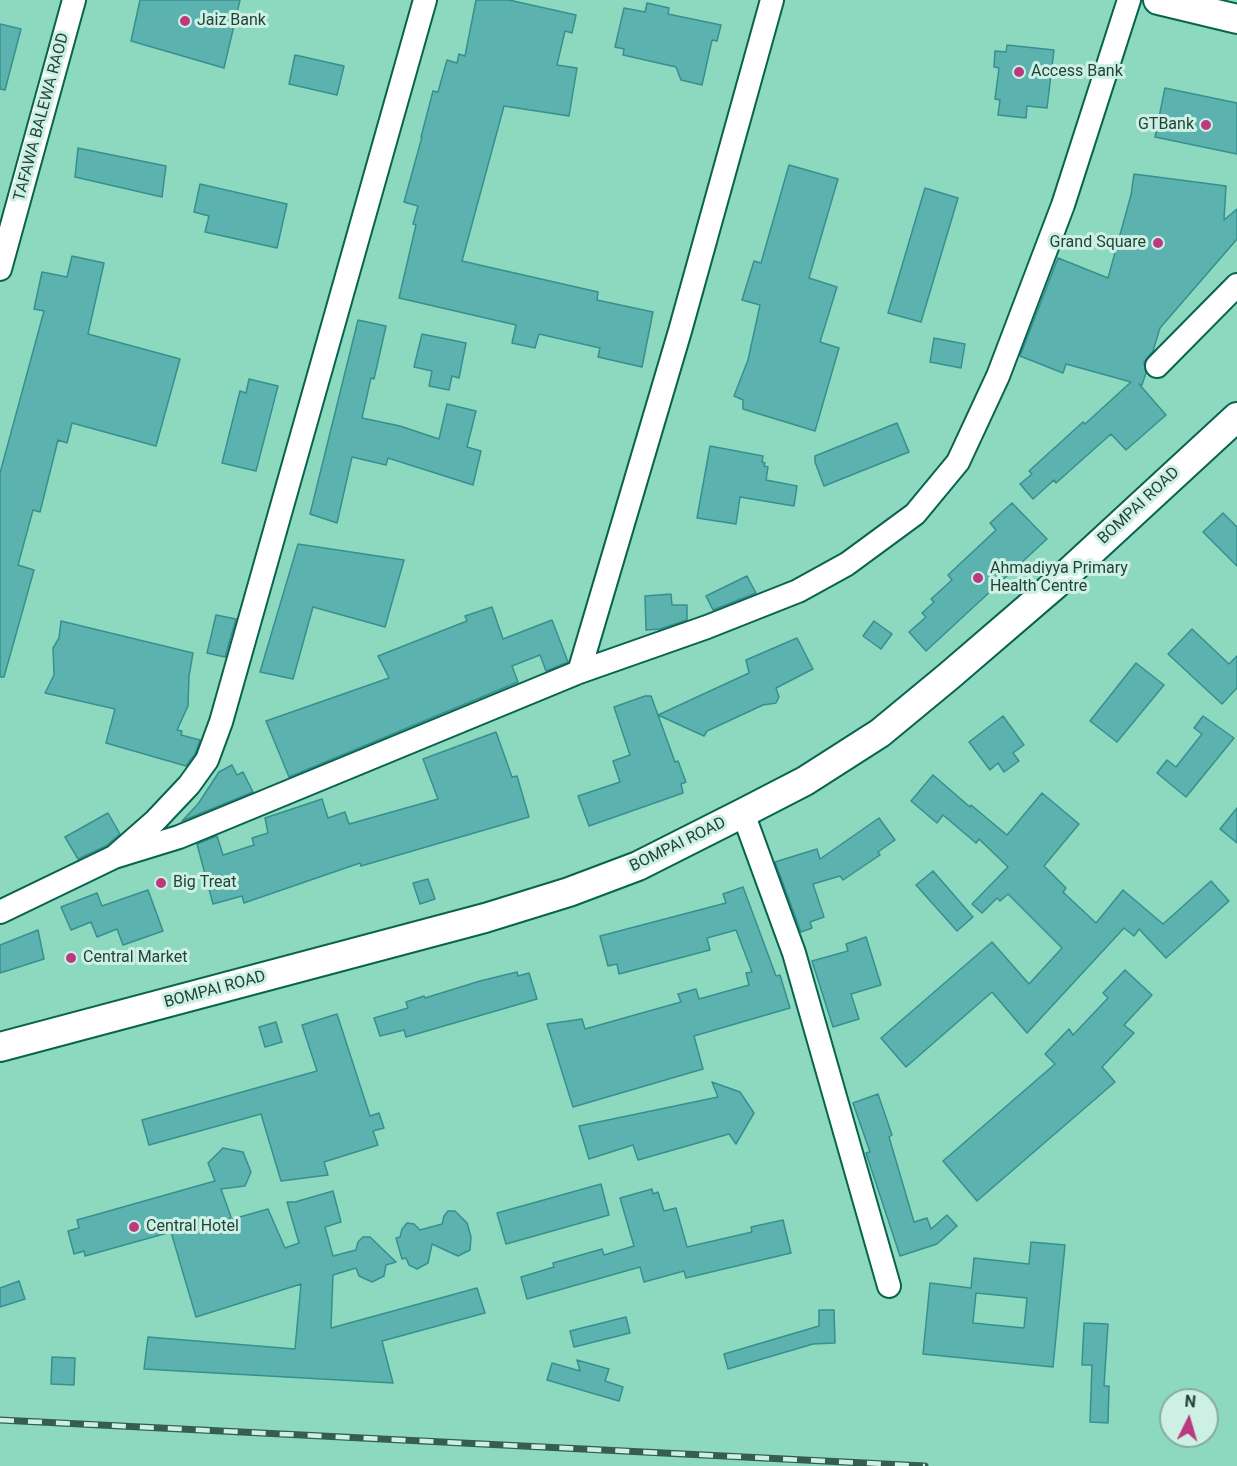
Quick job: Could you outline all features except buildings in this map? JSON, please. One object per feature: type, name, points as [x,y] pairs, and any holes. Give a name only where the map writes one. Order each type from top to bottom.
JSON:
[{"type":"main road","points":[[1158,0],[1237,19]]},
{"type":"main road","name":"BOMPAI ROAD","points":[[0,1047],[506,912],[569,892],[638,866],[744,813],[805,781],[880,732],[915,704],[1056,584],[1237,417]]},
{"type":"lane","name":"TAFAWA BALEWA RAOD","points":[[0,269],[74,0]]},
{"type":"lane","points":[[114,857],[155,821],[189,785],[207,760],[221,722],[424,0]]},
{"type":"lane","points":[[579,672],[680,331],[772,0]]},
{"type":"lane","points":[[0,912],[114,857],[179,837],[579,672],[707,627],[798,591],[847,564],[915,514],[958,462],[998,376],[1063,205],[1130,0]]},
{"type":"lane","points":[[1157,366],[1237,285]]},
{"type":"lane","points":[[744,813],[794,953],[889,1286]]},
{"type":"railway","points":[[0,1420],[925,1466]]},
{"type":"place","name":"Jaiz Bank","points":[[185,21]]},
{"type":"place","name":"Access Bank","points":[[1019,72]]},
{"type":"place","name":"GTBank","points":[[1206,125]]},
{"type":"place","name":"Grand Square","points":[[1158,243]]},
{"type":"place","name":"Ahmadiyya Primary Health Centre","points":[[978,578]]},
{"type":"place","name":"Big Treat","points":[[161,883]]},
{"type":"place","name":"Central Market","points":[[71,958]]},
{"type":"place","name":"Central Hotel","points":[[134,1227]]}]
